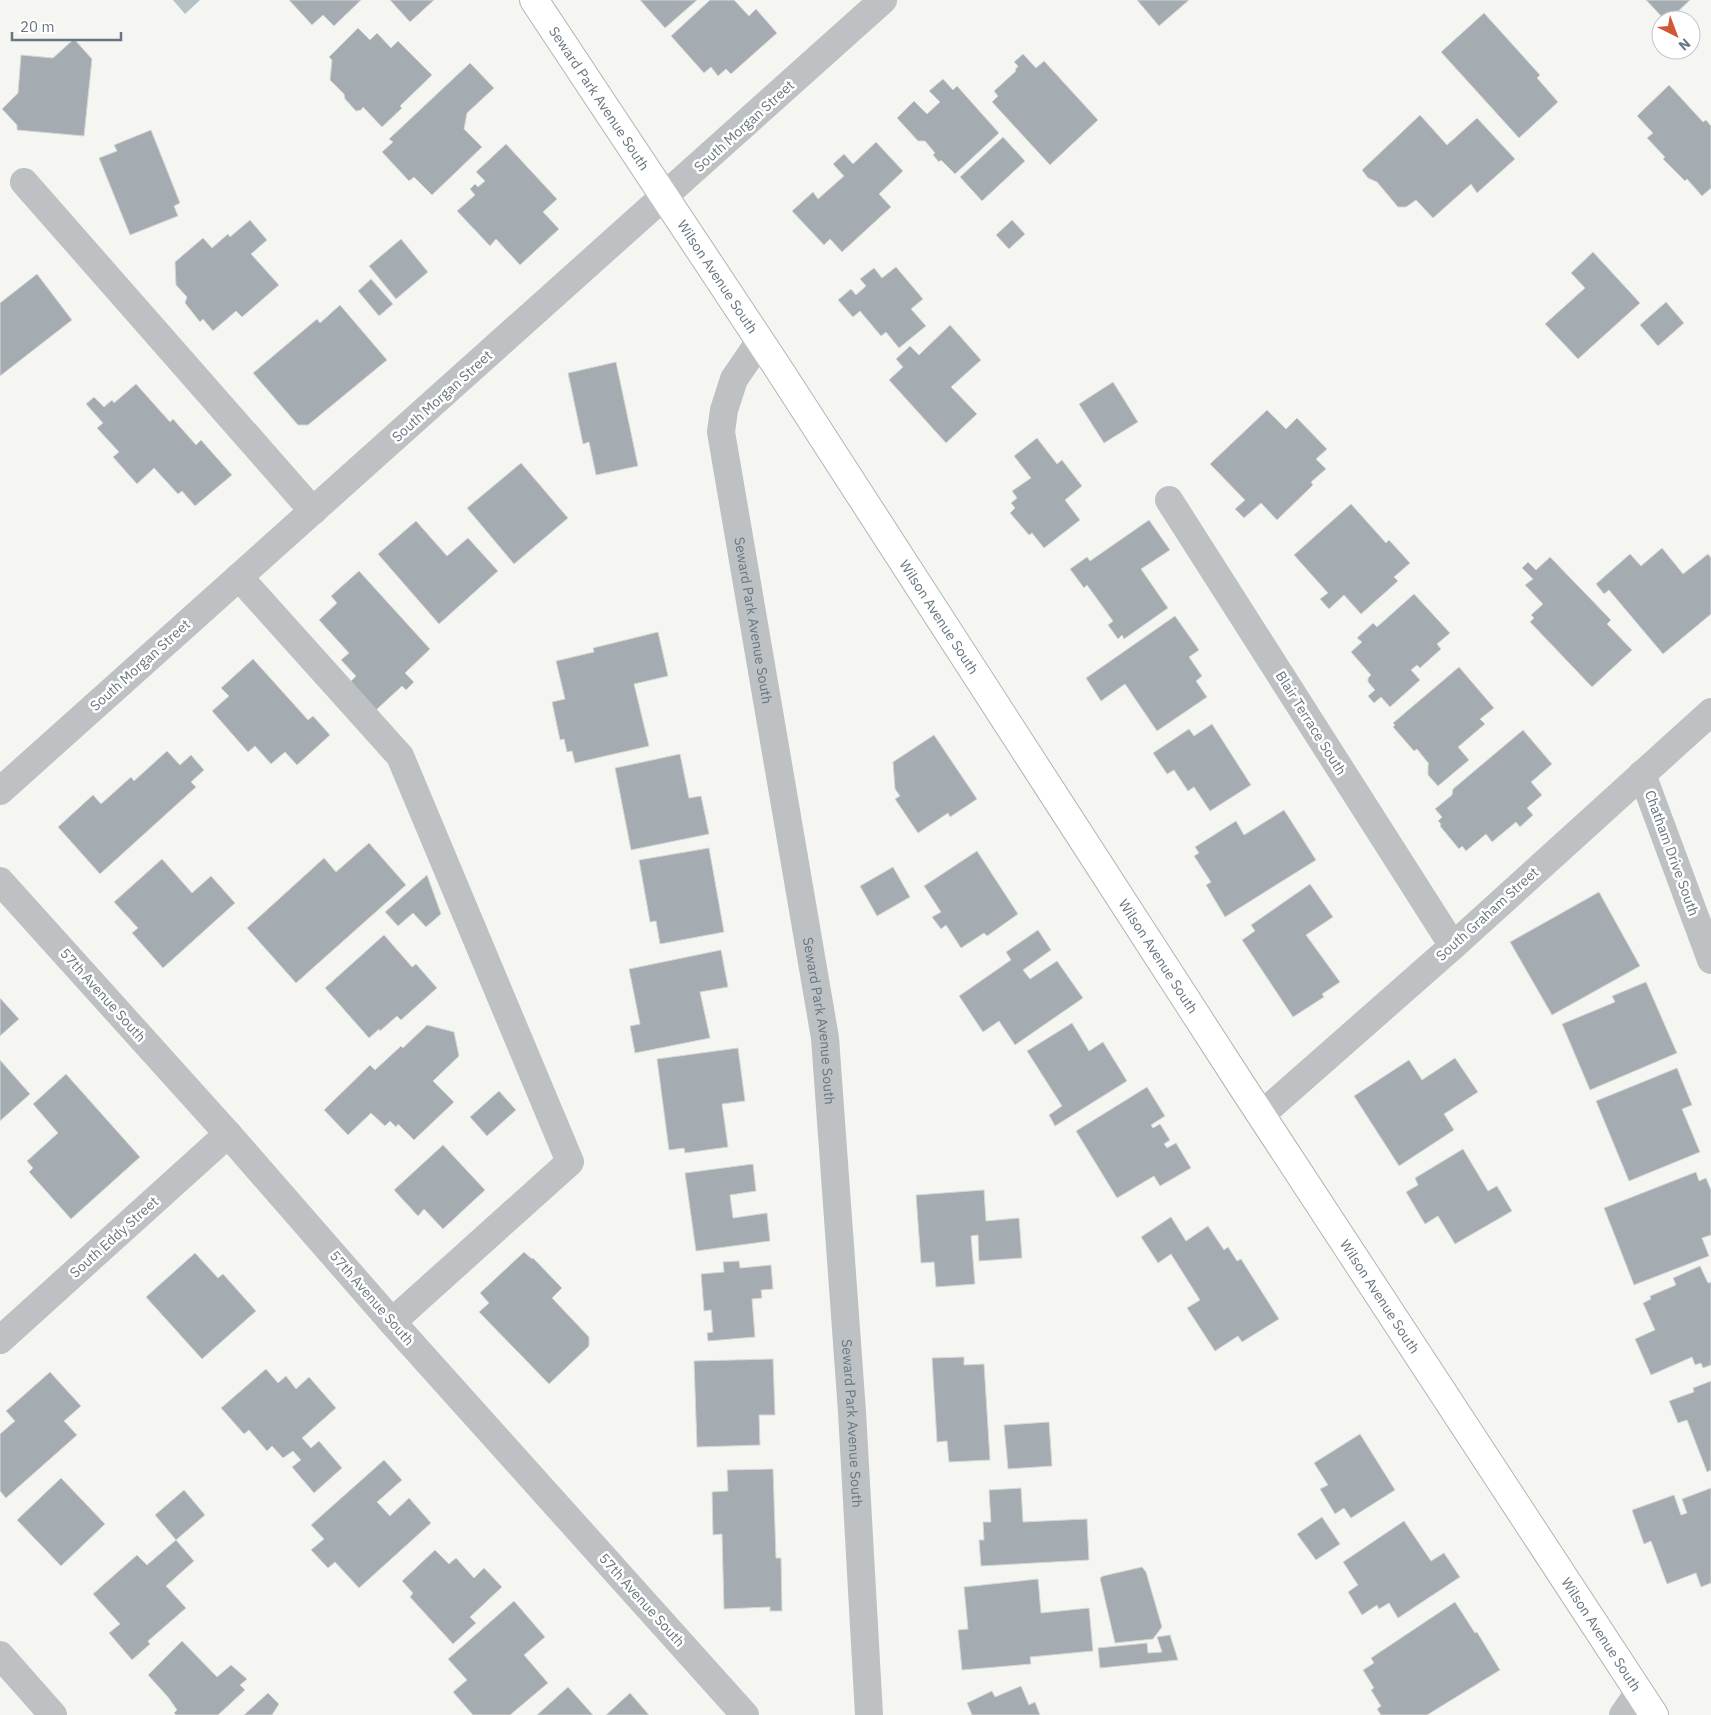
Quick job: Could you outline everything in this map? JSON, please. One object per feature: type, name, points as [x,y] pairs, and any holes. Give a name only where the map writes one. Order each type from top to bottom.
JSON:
[{"type":"main road","name":"Seward Park Avenue South","points":[[534,0],[666,196]]},
{"type":"main road","name":"Wilson Avenue South","points":[[666,196],[1261,1115],[1654,1715]]},
{"type":"street","name":"South Morgan Street","points":[[0,791],[883,0]]},
{"type":"street","points":[[24,182],[313,511]]},
{"type":"street","name":"Seward Park Avenue South","points":[[760,341],[734,379],[724,410],[721,432],[825,1038],[852,1412],[869,1715]]},
{"type":"street","name":"Blair Terrace South","points":[[1169,500],[1453,946]]},
{"type":"street","points":[[239,577],[400,756],[570,1162],[392,1322]]},
{"type":"street","name":"South Graham Street","points":[[1261,1115],[1453,946],[1711,712]]},
{"type":"street","name":"Chatham Drive South","points":[[1642,774],[1711,960]]},
{"type":"street","name":"57th Avenue South","points":[[0,881],[745,1715]]},
{"type":"street","name":"South Eddy Street","points":[[0,1340],[228,1134]]},
{"type":"street","points":[[0,1655],[53,1715]]},
{"type":"street","points":[[1623,1715],[1639,1692]]},
{"type":"shaded area","points":[[173,0],[200,0],[185,14]]},
{"type":"building","points":[[289,0],[361,0],[334,26],[323,15],[312,25]]},
{"type":"building","points":[[390,0],[434,0],[410,22]]},
{"type":"building","points":[[640,0],[697,0],[665,28]]},
{"type":"building","points":[[710,0],[734,0],[749,16],[756,9],[777,33],[731,74],[726,69],[718,76],[711,67],[704,73],[671,36]]},
{"type":"building","points":[[1137,0],[1189,0],[1159,26]]},
{"type":"building","points":[[1646,0],[1690,0],[1680,10],[1656,10]]},
{"type":"building","points":[[1484,13],[1540,75],[1537,78],[1558,102],[1519,138],[1441,52]]},
{"type":"building","points":[[358,28],[370,40],[377,33],[391,48],[398,41],[432,75],[400,106],[402,108],[382,127],[363,107],[361,110],[356,111],[345,99],[344,94],[330,80],[332,60],[329,57]]},
{"type":"building","points":[[74,39],[92,59],[84,136],[17,130],[17,125],[2,109],[18,93],[21,55],[53,58]]},
{"type":"building","points":[[1023,54],[1036,68],[1044,61],[1098,120],[1050,165],[992,102],[998,96],[994,91],[1016,71],[1018,66],[1014,62]]},
{"type":"building","points":[[470,63],[494,88],[467,113],[464,129],[482,147],[432,195],[414,177],[409,181],[382,152],[393,142],[389,139]]},
{"type":"building","points":[[943,79],[953,90],[957,86],[999,133],[955,174],[941,160],[939,162],[933,155],[935,153],[925,141],[918,141],[897,118],[914,101],[927,114],[940,102],[929,91]]},
{"type":"building","points":[[1669,85],[1703,122],[1706,120],[1711,126],[1711,188],[1702,196],[1687,179],[1685,181],[1663,159],[1665,157],[1647,138],[1653,133],[1637,116]]},
{"type":"building","points":[[1420,115],[1447,145],[1477,118],[1515,159],[1477,193],[1471,184],[1433,218],[1416,200],[1406,207],[1398,207],[1377,182],[1368,178],[1362,170]]},
{"type":"building","points":[[151,130],[180,203],[174,206],[178,216],[130,235],[99,158],[117,151],[114,145]]},
{"type":"building","points":[[1003,137],[1025,161],[982,201],[960,177]]},
{"type":"building","points":[[876,142],[903,171],[879,194],[891,207],[842,252],[830,239],[824,245],[792,211],[813,192],[818,199],[844,176],[833,164],[844,154],[853,164]]},
{"type":"building","points":[[506,144],[557,199],[543,212],[559,229],[520,265],[496,239],[490,246],[457,211],[475,195],[470,189],[475,184],[478,187],[485,181],[476,172]]},
{"type":"building","points":[[250,220],[267,240],[251,254],[279,285],[242,317],[236,311],[213,331],[203,319],[200,322],[185,303],[187,297],[176,285],[175,262],[203,238],[212,248],[228,234],[230,237]]},
{"type":"building","points":[[1012,220],[1025,234],[1009,249],[996,235]]},
{"type":"building","points":[[401,239],[428,272],[396,299],[369,266]]},
{"type":"building","points":[[1593,252],[1640,303],[1578,359],[1545,324],[1585,288],[1571,273]]},
{"type":"building","points":[[896,267],[923,299],[911,309],[926,326],[899,348],[886,332],[881,336],[860,311],[853,317],[838,300],[851,289],[856,295],[866,286],[860,279],[874,268],[882,278]]},
{"type":"building","points":[[37,274],[72,320],[0,376],[0,303]]},
{"type":"building","points":[[371,279],[393,304],[379,316],[358,291]]},
{"type":"building","points":[[1666,302],[1684,323],[1658,346],[1640,325]]},
{"type":"building","points":[[340,305],[387,360],[308,425],[298,425],[253,373],[317,319],[320,323]]},
{"type":"building","points":[[950,325],[981,360],[951,387],[977,414],[946,443],[889,380],[903,367],[896,359],[910,346],[919,355]]},
{"type":"building","points":[[616,362],[638,466],[596,475],[589,442],[583,444],[568,373]]},
{"type":"building","points":[[1113,382],[1138,422],[1104,443],[1079,404]]},
{"type":"building","points":[[136,384],[170,422],[173,419],[196,445],[201,440],[232,475],[195,506],[182,491],[178,494],[154,468],[137,484],[113,457],[119,452],[97,428],[103,423],[86,404],[94,397],[104,407],[112,400],[114,403]]},
{"type":"building","points":[[1267,410],[1286,429],[1297,418],[1327,449],[1316,459],[1326,469],[1311,482],[1313,485],[1277,520],[1261,503],[1244,518],[1235,509],[1245,500],[1210,464]]},
{"type":"building","points":[[1037,438],[1057,464],[1062,460],[1082,486],[1065,500],[1080,520],[1044,548],[1032,533],[1029,535],[1010,513],[1015,508],[1011,503],[1017,498],[1012,491],[1031,478],[1014,456]]},
{"type":"building","points":[[521,463],[568,518],[514,564],[467,508]]},
{"type":"building","points":[[1351,504],[1386,543],[1389,540],[1410,563],[1394,577],[1398,581],[1361,614],[1344,595],[1329,609],[1320,599],[1328,593],[1294,555]]},
{"type":"building","points":[[1149,520],[1170,550],[1141,569],[1168,608],[1124,639],[1122,635],[1118,639],[1108,625],[1113,621],[1087,585],[1084,588],[1070,569],[1087,557],[1090,561]]},
{"type":"building","points":[[416,521],[447,556],[468,538],[498,571],[439,624],[378,554]]},
{"type":"building","points":[[1662,548],[1683,574],[1708,554],[1711,558],[1711,614],[1663,654],[1609,590],[1604,594],[1596,584],[1630,554],[1641,566]]},
{"type":"building","points":[[1550,557],[1611,620],[1607,624],[1632,650],[1592,687],[1530,622],[1534,618],[1531,615],[1543,604],[1525,585],[1533,579],[1522,568],[1528,562],[1536,570]]},
{"type":"building","points":[[359,571],[430,649],[405,673],[414,682],[406,690],[402,686],[376,710],[350,682],[356,676],[341,660],[349,653],[319,620],[337,603],[331,596]]},
{"type":"building","points":[[1414,594],[1450,633],[1437,644],[1441,649],[1420,668],[1417,665],[1411,670],[1420,680],[1390,707],[1381,697],[1374,703],[1368,696],[1375,690],[1368,682],[1368,678],[1371,675],[1351,652],[1362,642],[1357,638],[1373,623],[1377,627]]},
{"type":"building","points":[[1175,616],[1199,650],[1189,657],[1202,676],[1196,681],[1207,697],[1157,731],[1125,684],[1101,701],[1086,678]]},
{"type":"building","points":[[658,632],[668,676],[634,684],[649,746],[575,763],[572,751],[567,752],[564,739],[560,740],[552,702],[565,699],[556,661],[594,652],[593,648]]},
{"type":"building","points":[[253,659],[308,720],[313,716],[330,735],[297,765],[285,752],[271,764],[255,746],[248,752],[212,711],[229,696],[221,688]]},
{"type":"building","points":[[1459,667],[1494,708],[1480,719],[1485,724],[1458,747],[1469,760],[1438,786],[1428,775],[1429,764],[1417,749],[1414,751],[1393,727],[1395,725],[1393,723]]},
{"type":"building","points":[[1212,724],[1251,785],[1210,811],[1194,787],[1188,791],[1174,770],[1167,774],[1153,753],[1189,729],[1194,736]]},
{"type":"building","points":[[1523,730],[1552,764],[1531,782],[1542,795],[1527,808],[1533,815],[1520,827],[1516,822],[1492,842],[1486,834],[1466,851],[1462,846],[1459,849],[1440,826],[1441,824],[1438,821],[1442,817],[1435,809],[1452,795],[1453,789]]},
{"type":"building","points":[[934,735],[977,799],[950,817],[948,813],[918,833],[895,799],[900,796],[895,789],[893,762]]},
{"type":"building","points":[[167,751],[180,765],[191,755],[204,770],[191,782],[196,787],[100,874],[58,827],[93,795],[101,804],[131,777],[134,781]]},
{"type":"building","points":[[680,754],[689,798],[701,796],[709,834],[631,850],[615,768]]},
{"type":"building","points":[[1284,810],[1316,860],[1225,917],[1206,885],[1211,882],[1194,856],[1199,853],[1195,847],[1236,821],[1244,835]]},
{"type":"building","points":[[369,843],[406,885],[296,983],[247,928],[324,858],[336,872]]},
{"type":"building","points":[[709,848],[724,932],[660,944],[656,921],[650,922],[639,860]]},
{"type":"building","points":[[977,851],[1018,914],[987,936],[984,933],[961,948],[946,925],[941,929],[932,917],[941,912],[924,886]]},
{"type":"building","points":[[162,859],[192,893],[211,876],[235,903],[163,968],[132,933],[138,928],[114,902]]},
{"type":"building","points":[[893,867],[910,897],[877,916],[860,886]]},
{"type":"building","points":[[427,875],[441,914],[426,927],[413,913],[398,926],[385,912]]},
{"type":"building","points":[[1310,884],[1333,917],[1306,935],[1340,982],[1322,994],[1324,997],[1293,1017],[1242,940],[1255,931],[1251,925]]},
{"type":"building","points":[[1599,892],[1640,966],[1552,1015],[1510,942]]},
{"type":"building","points":[[1038,930],[1051,950],[1023,970],[1030,979],[1057,961],[1083,998],[1015,1045],[999,1021],[983,1032],[959,996],[1011,960],[1006,952]]},
{"type":"building","points":[[384,935],[412,967],[416,964],[437,988],[401,1020],[397,1016],[369,1038],[325,988]]},
{"type":"building","points":[[721,950],[728,987],[700,992],[710,1038],[635,1053],[630,1026],[640,1024],[629,969]]},
{"type":"building","points":[[1646,982],[1677,1053],[1590,1090],[1562,1024],[1615,1002],[1612,996]]},
{"type":"building","points":[[0,998],[19,1019],[0,1036]]},
{"type":"building","points":[[1072,1023],[1089,1051],[1103,1042],[1127,1081],[1055,1126],[1049,1115],[1062,1106],[1027,1051]]},
{"type":"building","points":[[427,1025],[454,1032],[459,1056],[433,1081],[454,1102],[414,1140],[398,1124],[396,1127],[390,1121],[385,1126],[371,1113],[348,1135],[324,1110],[370,1065],[375,1070],[401,1046],[403,1048]]},
{"type":"building","points":[[738,1048],[745,1101],[722,1104],[728,1147],[685,1153],[684,1148],[669,1150],[657,1059]]},
{"type":"building","points":[[1455,1058],[1478,1092],[1444,1114],[1454,1130],[1399,1166],[1354,1096],[1409,1060],[1422,1080]]},
{"type":"building","points":[[0,1060],[30,1094],[0,1121]]},
{"type":"building","points":[[1677,1068],[1692,1105],[1682,1109],[1700,1152],[1629,1181],[1596,1101]]},
{"type":"building","points":[[66,1074],[140,1157],[71,1219],[29,1172],[33,1168],[27,1161],[58,1133],[33,1104]]},
{"type":"building","points":[[1147,1087],[1165,1116],[1151,1125],[1153,1128],[1160,1124],[1170,1140],[1164,1144],[1167,1148],[1176,1143],[1191,1168],[1160,1186],[1154,1176],[1117,1198],[1076,1131]]},
{"type":"building","points":[[499,1091],[516,1110],[487,1136],[470,1117]]},
{"type":"building","points":[[443,1145],[485,1190],[443,1229],[424,1209],[418,1216],[394,1190]]},
{"type":"building","points":[[1463,1149],[1488,1191],[1497,1186],[1512,1211],[1455,1244],[1438,1216],[1425,1224],[1406,1192],[1418,1185],[1415,1178]]},
{"type":"building","points":[[753,1164],[756,1191],[730,1195],[733,1218],[767,1213],[770,1241],[696,1251],[685,1173]]},
{"type":"building","points":[[1696,1172],[1699,1181],[1706,1178],[1711,1190],[1711,1235],[1702,1238],[1709,1256],[1634,1285],[1604,1208]]},
{"type":"building","points":[[984,1190],[986,1221],[1019,1218],[1022,1258],[979,1261],[978,1235],[971,1236],[975,1284],[936,1287],[934,1262],[921,1263],[916,1195]]},
{"type":"building","points":[[1171,1217],[1186,1241],[1208,1226],[1224,1250],[1228,1247],[1237,1261],[1241,1259],[1279,1319],[1242,1342],[1238,1336],[1215,1351],[1187,1308],[1200,1300],[1171,1254],[1158,1263],[1141,1237]]},
{"type":"building","points":[[524,1252],[533,1258],[562,1288],[552,1298],[589,1337],[589,1346],[549,1384],[479,1312],[489,1303],[480,1293]]},
{"type":"building","points":[[195,1253],[218,1278],[223,1274],[256,1311],[202,1359],[146,1297]]},
{"type":"building","points":[[739,1261],[740,1268],[771,1265],[773,1289],[761,1290],[762,1298],[752,1299],[755,1337],[708,1341],[707,1333],[713,1332],[711,1310],[704,1311],[701,1274],[724,1272],[723,1262]]},
{"type":"building","points":[[1700,1266],[1708,1283],[1711,1282],[1711,1365],[1703,1368],[1701,1363],[1695,1365],[1692,1357],[1651,1375],[1635,1339],[1655,1330],[1643,1303],[1651,1299],[1650,1296],[1676,1285],[1673,1278]]},
{"type":"building","points":[[964,1357],[964,1365],[984,1364],[990,1460],[949,1462],[947,1441],[937,1442],[932,1358]]},
{"type":"building","points":[[773,1359],[775,1415],[759,1415],[760,1445],[697,1447],[694,1361]]},
{"type":"building","points":[[266,1369],[278,1383],[286,1376],[296,1389],[309,1377],[336,1408],[302,1438],[311,1448],[319,1441],[342,1468],[314,1493],[292,1467],[301,1460],[293,1451],[283,1458],[272,1446],[267,1451],[249,1430],[244,1434],[221,1408]]},
{"type":"building","points":[[50,1372],[81,1406],[64,1421],[77,1435],[6,1498],[0,1491],[0,1434],[15,1421],[6,1411]]},
{"type":"building","points":[[1711,1381],[1711,1470],[1707,1472],[1687,1420],[1678,1423],[1669,1401],[1694,1392],[1693,1388]]},
{"type":"building","points":[[1049,1422],[1052,1466],[1008,1469],[1004,1425]]},
{"type":"building","points":[[1360,1434],[1395,1490],[1351,1518],[1344,1508],[1335,1514],[1320,1489],[1328,1485],[1314,1463]]},
{"type":"building","points":[[384,1460],[402,1480],[377,1502],[390,1516],[409,1498],[431,1523],[359,1588],[335,1562],[328,1568],[311,1550],[324,1539],[311,1525]]},
{"type":"building","points":[[773,1469],[776,1558],[781,1558],[782,1611],[770,1611],[770,1607],[724,1609],[722,1534],[713,1535],[712,1492],[728,1491],[727,1470]]},
{"type":"building","points":[[61,1478],[105,1524],[61,1566],[17,1520]]},
{"type":"building","points":[[1021,1488],[1023,1522],[1087,1519],[1089,1560],[981,1566],[979,1540],[984,1540],[983,1522],[991,1522],[989,1490]]},
{"type":"building","points":[[1711,1488],[1711,1583],[1701,1587],[1696,1573],[1667,1584],[1651,1541],[1644,1544],[1632,1510],[1674,1495],[1681,1515],[1687,1513],[1682,1499]]},
{"type":"building","points":[[184,1490],[205,1515],[176,1540],[155,1515]]},
{"type":"building","points":[[1322,1517],[1340,1544],[1316,1560],[1297,1534]]},
{"type":"building","points":[[1404,1521],[1431,1561],[1444,1553],[1460,1577],[1398,1618],[1389,1603],[1379,1609],[1377,1605],[1362,1615],[1348,1592],[1358,1585],[1343,1562]]},
{"type":"building","points":[[176,1540],[194,1561],[166,1586],[186,1608],[148,1641],[150,1644],[132,1660],[109,1633],[120,1624],[93,1594],[137,1555],[147,1565]]},
{"type":"building","points":[[435,1550],[449,1564],[456,1558],[474,1578],[484,1568],[502,1587],[470,1617],[476,1623],[453,1644],[410,1597],[413,1593],[402,1581]]},
{"type":"building","points":[[1142,1567],[1146,1572],[1162,1627],[1153,1639],[1115,1643],[1100,1578]]},
{"type":"building","points":[[1038,1579],[1041,1613],[1089,1608],[1093,1651],[1030,1657],[1031,1664],[962,1670],[958,1630],[968,1629],[964,1587]]},
{"type":"building","points":[[514,1601],[545,1637],[524,1655],[548,1683],[510,1715],[473,1715],[453,1692],[467,1680],[448,1659]]},
{"type":"building","points":[[1455,1602],[1475,1633],[1477,1632],[1500,1670],[1427,1715],[1381,1715],[1377,1709],[1381,1706],[1371,1690],[1374,1688],[1363,1670],[1374,1663],[1371,1658]]},
{"type":"building","points":[[1170,1635],[1178,1660],[1100,1668],[1098,1648],[1147,1643],[1148,1653],[1162,1652],[1157,1637]]},
{"type":"building","points":[[182,1641],[217,1677],[231,1665],[247,1679],[240,1685],[245,1690],[218,1715],[176,1715],[174,1713],[177,1710],[168,1697],[148,1675]]},
{"type":"building","points":[[1021,1686],[1029,1705],[1035,1702],[1040,1715],[972,1715],[967,1703],[992,1691],[995,1697]]},
{"type":"building","points":[[568,1687],[593,1715],[537,1715]]},
{"type":"building","points":[[268,1693],[279,1704],[272,1715],[244,1715]]},
{"type":"building","points":[[630,1693],[649,1715],[606,1715]]}]
